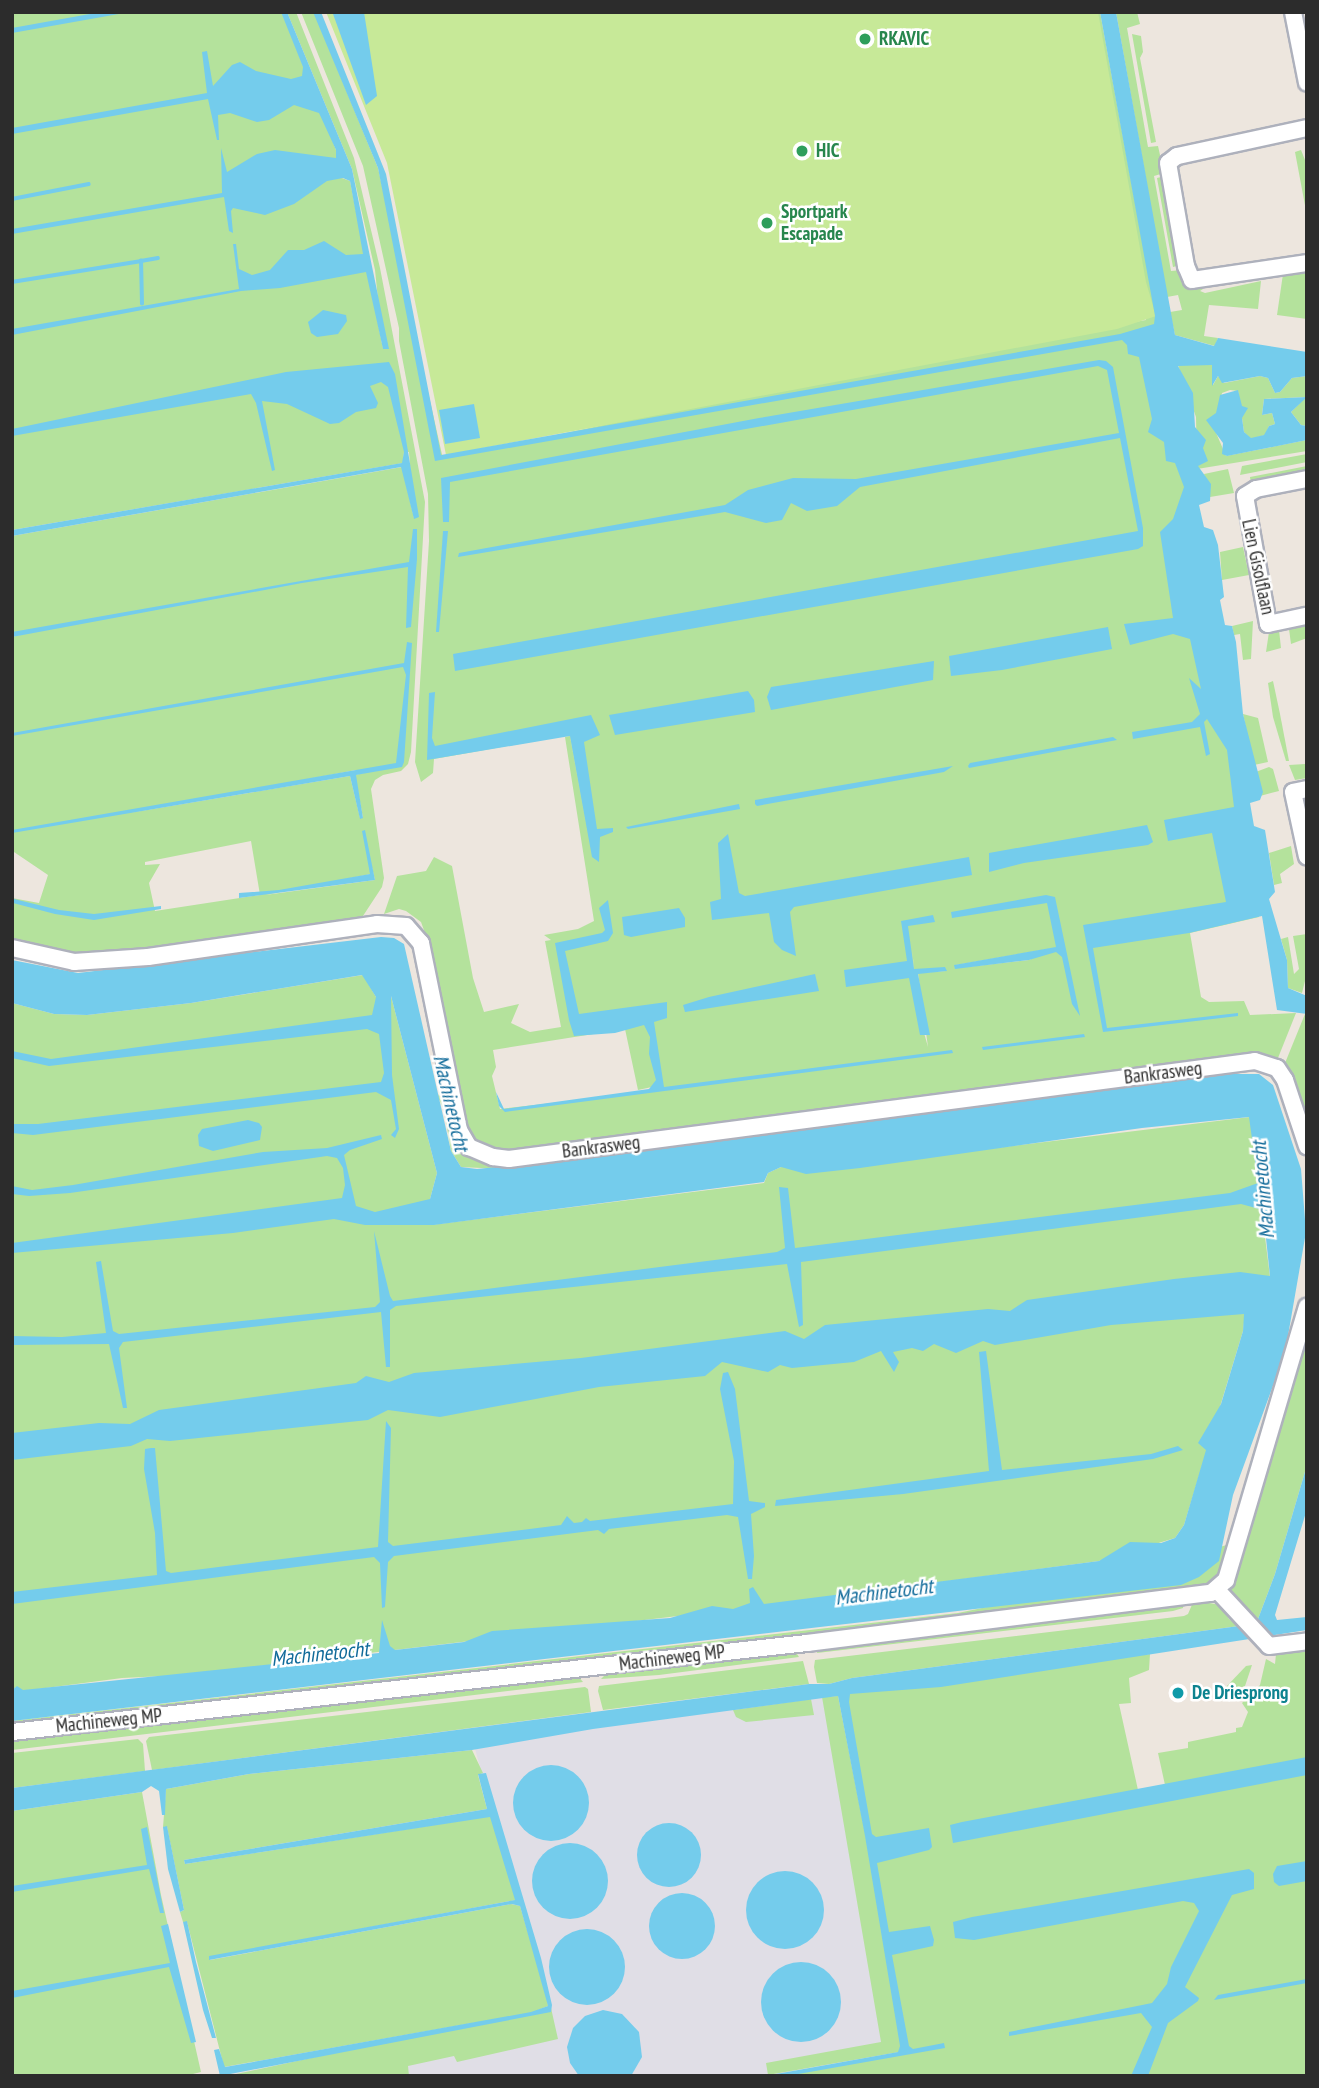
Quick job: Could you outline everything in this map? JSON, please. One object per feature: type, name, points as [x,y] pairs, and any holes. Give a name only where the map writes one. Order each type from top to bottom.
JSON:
[{"type":"street","points":[[1293,12],[1307,83]]},
{"type":"street","points":[[1307,128],[1171,159],[1169,174],[1186,266],[1192,280],[1307,262]]},
{"type":"street","name":"Lien Gisolflaan","points":[[1307,479],[1256,489],[1245,496],[1268,624],[1307,616]]},
{"type":"street","points":[[1307,789],[1293,792],[1307,857]]},
{"type":"street","name":"Bankrasweg","points":[[12,948],[74,962],[148,957],[377,924],[406,926],[421,943],[460,1130],[469,1147],[493,1157],[509,1159],[1255,1061],[1277,1068],[1285,1080],[1307,1146]]},
{"type":"street","points":[[1307,1307],[1226,1580],[1217,1590],[1261,1641],[1269,1646],[1307,1641]]},
{"type":"street","name":"Machineweg MP","points":[[12,1732],[820,1641],[1217,1590]]},
{"type":"shaded area","points":[[827,1687],[900,2046],[772,2076],[222,2076],[524,2017],[491,1807],[472,1738]]},
{"type":"green space","points":[[12,12],[282,12],[336,150],[342,178],[350,181],[383,349],[375,270],[352,169],[287,12],[296,12],[354,158],[380,268],[425,502],[411,752],[408,764],[401,771],[383,775],[375,780],[371,789],[384,878],[382,887],[359,922],[91,957],[12,944],[12,898],[39,903],[48,875],[14,852],[12,845],[12,637],[24,634],[12,635],[12,536],[402,467],[414,518],[409,452],[404,452],[403,463],[12,530]],"holes":[[[356,770],[368,772],[355,775],[363,818],[360,818],[350,776],[129,813]],[[363,830],[375,880],[265,895],[371,874]],[[251,841],[260,895],[155,911],[149,883],[160,864],[145,865],[145,862]]]},
{"type":"green space","points":[[301,12],[314,12],[378,168],[443,459],[866,369],[1146,320],[1092,12],[1100,12],[1156,316],[1259,917],[1190,933],[1201,997],[1209,1002],[1244,1001],[1250,1015],[1296,1013],[1276,1063],[496,1154],[471,1141],[461,1122],[421,922],[399,909],[384,914],[397,876],[426,871],[434,857],[452,866],[473,978],[484,1012],[519,1004],[511,1023],[530,1032],[561,1027],[545,941],[551,940],[544,935],[578,929],[594,921],[565,737],[570,736],[589,840],[570,735],[434,759],[433,773],[421,782],[415,762],[429,541],[428,494],[399,341],[399,328],[363,166]],"holes":[[[912,948],[914,969],[946,971],[918,973],[928,1047],[917,1008]],[[1054,948],[1029,960],[967,967],[956,965]],[[625,1029],[638,1090],[652,1087],[676,1089],[500,1109],[492,1076],[496,1067],[493,1050]]]},
{"type":"green space","name":"Sportpark Escapade","points":[[326,12],[1098,12],[1146,282],[1156,316],[1117,329],[446,455],[387,163]]},
{"type":"green space","points":[[1116,12],[1137,12],[1140,24],[1127,28],[1148,147],[1158,146],[1164,173],[1154,176],[1171,271],[1182,270],[1185,284],[1200,287],[1203,289],[1200,291],[1205,293],[1261,281],[1258,309],[1209,305],[1204,336],[1218,338],[1215,346],[1175,335],[1170,312],[1182,310],[1178,295],[1167,297]]},
{"type":"green space","points":[[1132,34],[1141,36],[1143,52],[1140,58],[1156,142],[1151,143]]},
{"type":"green space","points":[[1301,150],[1307,165],[1307,216],[1295,152]]},
{"type":"green space","points":[[1161,177],[1174,249],[1181,265],[1173,267],[1157,178]]},
{"type":"green space","points":[[1307,271],[1307,319],[1277,315],[1283,274]]},
{"type":"green space","points":[[1178,365],[1212,365],[1213,385],[1218,376],[1224,383],[1260,376],[1268,378],[1275,393],[1280,392],[1292,378],[1307,376],[1307,426],[1301,425],[1291,412],[1306,397],[1264,399],[1262,415],[1272,413],[1275,424],[1269,426],[1265,435],[1251,439],[1244,432],[1238,391],[1230,390],[1222,393],[1214,428],[1226,456],[1307,440],[1307,451],[1197,469],[1196,417]]},
{"type":"green space","points":[[1307,454],[1307,462],[1240,475],[1242,466]]},
{"type":"green space","points":[[1307,466],[1307,475],[1251,485],[1250,477]]},
{"type":"green space","points":[[1228,469],[1234,493],[1210,497],[1204,474]]},
{"type":"green space","points":[[1243,547],[1249,575],[1222,580],[1220,552]]},
{"type":"green space","points":[[1253,621],[1251,659],[1243,660],[1240,634],[1234,635],[1232,626]]},
{"type":"green space","points":[[1307,626],[1307,638],[1291,644],[1289,629]]},
{"type":"green space","points":[[1279,630],[1281,648],[1266,652],[1269,632]]},
{"type":"green space","points":[[1273,681],[1289,761],[1286,761],[1273,717],[1268,683]]},
{"type":"green space","points":[[1243,714],[1258,718],[1268,762],[1254,765]]},
{"type":"green space","points":[[1305,764],[1307,778],[1295,780],[1289,765]]},
{"type":"green space","points":[[1269,767],[1273,769],[1279,791],[1260,796],[1253,773]]},
{"type":"green space","points":[[1291,846],[1294,864],[1280,874],[1282,883],[1274,885],[1269,853]]},
{"type":"green space","points":[[1307,934],[1307,973],[1302,993],[1288,988],[1287,960],[1281,939],[1288,937],[1294,974],[1299,969],[1293,936]]},
{"type":"green space","points":[[363,975],[376,997],[391,996],[437,1173],[430,1199],[431,1225],[764,1183],[768,1173],[781,1167],[971,1151],[1250,1117],[1270,1277],[1245,1314],[1243,1331],[1184,1525],[1175,1538],[1099,1561],[762,1606],[185,1675],[122,1678],[23,1691],[16,1687],[12,1690],[12,1003],[54,1014],[87,1015],[191,1003]]},
{"type":"green space","points":[[1307,1014],[1307,1124],[1283,1068]]},
{"type":"green space","points":[[443,1080],[471,1154],[570,1160],[502,1169],[461,1167],[451,1151],[444,1110],[438,1097]]},
{"type":"green space","points":[[1307,1334],[1307,1465],[1275,1574],[1255,1627],[1229,1592],[1230,1583]]},
{"type":"green space","points":[[1233,1543],[1221,1572],[1212,1583],[1199,1588],[12,1728],[12,1721],[958,1613],[1216,1559],[1220,1547]]},
{"type":"green space","points":[[1184,1600],[1183,1608],[1173,1611],[817,1653],[819,1644]]},
{"type":"green space","points":[[1194,1600],[1220,1605],[1229,1619],[1239,1626],[852,1678],[829,1684],[817,1683],[815,1660],[1184,1616],[1188,1614]]},
{"type":"green space","points":[[1307,1648],[1307,2076],[772,2076],[901,2053],[900,2048],[899,2052],[768,2075],[766,2063],[881,2042],[822,1697],[838,1696],[865,1833],[842,1694],[1150,1654],[1149,1670],[1129,1678],[1131,1703],[1119,1704],[1138,1790],[1165,1785],[1158,1753],[1188,1748],[1188,1742],[1236,1732],[1236,1728],[1242,1727],[1248,1712],[1242,1703],[1260,1685],[1266,1659],[1275,1664],[1276,1654]]},
{"type":"green space","points":[[795,1651],[799,1657],[659,1675],[601,1679],[610,1670]]},
{"type":"green space","points":[[803,1661],[809,1684],[603,1710],[598,1691],[599,1686]]},
{"type":"green space","points":[[1252,1665],[1245,1686],[1228,1692],[1226,1687],[1246,1666]]},
{"type":"green space","points":[[578,1676],[583,1682],[12,1750],[12,1738]]},
{"type":"green space","points":[[585,1687],[588,1689],[591,1712],[152,1770],[146,1741],[149,1737]]},
{"type":"green space","points":[[811,1699],[814,1715],[746,1722],[736,1717],[733,1710]]},
{"type":"green space","points":[[138,1739],[143,1744],[145,1771],[12,1788],[12,1753]]},
{"type":"green space","points":[[472,1750],[483,1773],[478,1775],[487,1809],[184,1860],[185,1864],[491,1816],[516,1900],[209,1957],[210,1960],[511,1904],[520,1906],[547,1997],[548,2006],[538,2010],[551,2008],[558,2039],[457,2062],[454,2056],[408,2066],[409,2076],[227,2076],[478,2022],[224,2067],[187,1922],[183,1922],[180,1912],[184,1910],[167,1827],[163,1827],[166,1789],[249,1774]]},
{"type":"green space","points":[[142,1792],[161,1895],[201,2072],[185,2076],[12,2076],[12,1811]]},
{"type":"water","points":[[101,12],[130,12],[12,33],[12,28]]},
{"type":"water","points":[[281,12],[287,12],[352,169],[389,349],[383,349],[366,272],[280,288],[241,291],[12,335],[12,329],[239,289],[233,244],[236,244],[239,269],[252,275],[270,270],[288,250],[304,250],[324,241],[346,255],[363,254],[350,181],[343,178],[327,181],[294,204],[265,215],[233,208],[233,233],[229,231],[224,197],[12,234],[12,229],[222,193],[221,148],[227,172],[257,154],[275,150],[336,158],[336,150],[319,113],[294,105],[269,120],[257,122],[230,113],[218,115],[219,140],[208,99],[12,134],[12,128],[207,93],[202,52],[207,51],[213,86],[232,65],[240,62],[256,71],[291,79],[302,76],[303,67]]},
{"type":"water","points":[[313,12],[321,12],[386,174],[441,455],[1120,334],[1154,324],[1155,316],[1100,12],[1116,12],[1175,335],[1214,346],[1218,338],[1307,352],[1307,376],[1292,378],[1280,392],[1275,393],[1268,378],[1260,376],[1222,383],[1218,376],[1212,386],[1212,365],[1178,366],[1193,393],[1195,427],[1206,440],[1203,448],[1208,461],[1198,466],[1211,484],[1210,501],[1199,505],[1204,527],[1213,530],[1218,545],[1224,597],[1220,600],[1225,625],[1232,626],[1236,642],[1243,714],[1263,792],[1260,800],[1250,803],[1254,826],[1265,830],[1275,892],[1269,899],[1287,960],[1288,988],[1307,996],[1307,1014],[1277,1010],[1262,916],[1189,933],[1093,948],[1107,1028],[1238,1013],[1238,1016],[1103,1032],[1083,925],[1226,902],[1212,833],[1168,841],[1164,820],[1234,807],[1227,750],[1207,719],[1204,722],[1210,754],[1206,756],[1200,727],[1133,739],[1132,732],[1192,722],[1200,714],[1189,678],[1201,689],[1190,639],[1173,634],[1130,645],[1124,624],[1173,618],[1160,532],[1173,519],[1184,487],[1175,463],[1166,461],[1164,442],[1148,432],[1152,419],[1139,357],[1128,354],[1127,345],[1122,340],[435,461],[378,168]]},
{"type":"water","points":[[364,12],[377,96],[366,105],[333,14]]},
{"type":"water","points":[[323,310],[346,315],[347,321],[338,334],[317,337],[311,333],[308,322]]},
{"type":"water","points":[[1099,360],[1106,361],[1113,367],[1143,528],[1143,546],[1138,549],[455,671],[453,654],[1138,531],[1120,438],[860,487],[837,506],[807,511],[791,503],[782,520],[766,523],[725,512],[458,557],[459,553],[725,505],[748,490],[793,478],[856,479],[1119,433],[1107,370],[1098,366],[450,482],[449,522],[443,522],[441,478],[759,418]]},
{"type":"water","points":[[389,362],[395,374],[419,517],[414,519],[401,467],[12,536],[12,530],[402,463],[404,452],[388,387],[381,382],[370,386],[378,403],[376,408],[356,412],[339,423],[330,424],[287,404],[262,401],[275,470],[272,471],[256,403],[251,394],[12,436],[12,429],[286,372]]},
{"type":"water","points":[[1238,390],[1242,406],[1248,408],[1242,418],[1244,432],[1251,438],[1264,435],[1269,426],[1275,424],[1272,413],[1262,415],[1264,399],[1307,397],[1291,412],[1301,425],[1307,426],[1307,440],[1227,456],[1222,454],[1223,443],[1206,420],[1216,413],[1220,395]]},
{"type":"water","points":[[474,404],[480,438],[445,444],[439,410]]},
{"type":"water","points":[[413,529],[417,529],[417,559],[411,627],[406,628],[408,567],[302,583],[12,637],[12,632],[409,562]]},
{"type":"water","points":[[443,531],[448,531],[439,632],[436,632]]},
{"type":"water","points":[[1108,627],[1112,649],[1002,670],[951,676],[949,656]]},
{"type":"water","points":[[407,642],[412,643],[404,762],[402,767],[356,775],[363,818],[360,819],[350,776],[12,833],[12,830],[396,763],[406,675],[403,667],[12,736],[12,733],[404,663]]},
{"type":"water","points":[[934,661],[933,680],[771,710],[767,697],[771,687]]},
{"type":"water","points":[[748,691],[754,700],[755,712],[615,735],[609,715]]},
{"type":"water","points":[[435,692],[432,738],[435,746],[591,715],[600,735],[584,742],[597,829],[613,828],[613,832],[600,837],[599,862],[592,857],[570,736],[427,760],[429,693]]},
{"type":"water","points":[[1113,737],[1117,740],[969,768],[968,766],[970,763]]},
{"type":"water","points":[[953,766],[944,772],[757,806],[755,804],[755,800]]},
{"type":"water","points":[[739,804],[740,809],[628,829],[626,827]]},
{"type":"water","points":[[1147,825],[1153,842],[1148,845],[1024,863],[989,872],[989,853]]},
{"type":"water","points":[[365,830],[375,880],[239,898],[239,893],[279,890],[370,874],[362,831]]},
{"type":"water","points":[[728,834],[739,893],[745,896],[969,857],[972,875],[794,907],[790,912],[796,956],[782,950],[774,942],[769,913],[712,920],[710,902],[721,899],[718,843]]},
{"type":"water","points":[[1046,895],[1055,897],[1080,1016],[1072,1004],[1062,957],[1056,952],[1029,960],[955,969],[954,965],[1056,947],[1047,903],[952,918],[951,912]]},
{"type":"water","points":[[14,899],[59,910],[94,914],[161,906],[161,909],[94,920],[55,914],[13,903]]},
{"type":"water","points":[[608,900],[613,933],[608,941],[565,951],[579,1014],[667,1002],[667,1018],[654,1022],[664,1087],[952,1050],[953,1053],[505,1112],[499,1106],[496,1092],[504,1109],[649,1089],[656,1080],[649,1054],[650,1037],[644,1025],[615,1033],[574,1036],[569,1020],[555,943],[602,933],[605,930],[599,908]]},
{"type":"water","points":[[679,908],[685,918],[685,927],[631,937],[624,935],[622,917]]},
{"type":"water","points":[[933,915],[935,922],[908,926],[914,969],[945,967],[947,971],[918,974],[930,1035],[920,1035],[909,978],[846,987],[844,970],[907,961],[901,921]]},
{"type":"water","name":"Machinetocht","points":[[381,937],[394,938],[404,944],[451,1151],[461,1167],[477,1169],[570,1160],[1229,1074],[1259,1074],[1273,1085],[1301,1169],[1306,1232],[1285,1353],[1233,1495],[1219,1561],[1199,1577],[1181,1585],[12,1721],[12,1690],[17,1686],[23,1690],[379,1653],[382,1620],[390,1646],[395,1650],[464,1642],[492,1631],[670,1618],[712,1606],[733,1609],[750,1603],[749,1589],[753,1587],[764,1604],[1099,1561],[1130,1542],[1161,1543],[1175,1538],[1184,1525],[1206,1450],[1198,1443],[1221,1404],[1243,1331],[1244,1314],[1111,1325],[995,1345],[983,1341],[956,1353],[934,1344],[923,1351],[912,1348],[893,1352],[899,1362],[894,1372],[881,1351],[854,1362],[792,1368],[780,1365],[768,1372],[722,1362],[705,1376],[599,1387],[440,1417],[388,1410],[368,1420],[170,1441],[147,1439],[131,1446],[12,1460],[12,1433],[99,1423],[130,1424],[159,1410],[356,1383],[366,1376],[389,1382],[414,1373],[581,1358],[785,1331],[804,1339],[825,1325],[988,1309],[1010,1311],[1027,1300],[1174,1279],[1240,1272],[1270,1276],[1263,1210],[1241,1204],[801,1262],[803,1325],[799,1327],[787,1264],[396,1306],[390,1310],[390,1367],[386,1367],[381,1312],[123,1342],[119,1348],[127,1408],[123,1408],[109,1344],[12,1345],[12,1336],[62,1337],[106,1333],[96,1262],[101,1261],[113,1331],[119,1334],[375,1307],[380,1302],[374,1231],[393,1301],[777,1252],[785,1248],[779,1187],[788,1188],[795,1248],[1230,1193],[1258,1183],[1249,1117],[1142,1128],[806,1174],[781,1167],[768,1173],[764,1182],[434,1225],[365,1225],[334,1219],[233,1233],[12,1253],[12,1243],[342,1198],[345,1185],[343,1168],[337,1158],[327,1156],[70,1193],[29,1196],[12,1194],[12,1186],[32,1190],[73,1185],[263,1152],[327,1148],[381,1135],[382,1139],[350,1150],[344,1155],[356,1206],[375,1212],[430,1199],[437,1173],[391,996],[392,1075],[399,1129],[395,1138],[391,1135],[396,1129],[391,1100],[376,1092],[33,1135],[12,1133],[12,1124],[38,1124],[381,1082],[384,1073],[379,1034],[367,1029],[49,1066],[12,1058],[12,1051],[51,1059],[372,1015],[376,997],[362,975],[191,1003],[87,1015],[54,1014],[12,1003],[12,960],[78,973]]},
{"type":"water","points":[[815,974],[819,991],[685,1012],[683,1005],[709,997]]},
{"type":"water","points":[[1084,1034],[1085,1037],[983,1050],[982,1047]]},
{"type":"water","points":[[248,1120],[259,1123],[262,1127],[260,1140],[213,1151],[199,1146],[198,1135],[202,1129]]},
{"type":"water","points":[[986,1351],[1002,1470],[1151,1454],[1178,1446],[1183,1450],[1153,1459],[903,1494],[775,1506],[776,1500],[989,1471],[979,1352]]},
{"type":"water","points":[[728,1372],[735,1389],[749,1501],[765,1503],[765,1507],[751,1514],[754,1556],[752,1579],[748,1579],[738,1517],[727,1515],[609,1529],[604,1534],[598,1530],[394,1556],[388,1562],[385,1607],[382,1608],[380,1563],[374,1557],[12,1604],[12,1592],[157,1575],[155,1533],[144,1469],[145,1449],[151,1448],[155,1448],[166,1571],[171,1573],[378,1547],[386,1421],[391,1428],[388,1542],[393,1546],[561,1525],[567,1516],[574,1523],[582,1522],[586,1518],[590,1521],[733,1504],[734,1461],[720,1389],[723,1373]]},
{"type":"water","points":[[1307,1465],[1307,1509],[1275,1615],[1277,1620],[1307,1617],[1307,1630],[941,1687],[850,1694],[849,1702],[872,1834],[876,1837],[929,1828],[932,1847],[929,1850],[877,1863],[889,1932],[930,1926],[934,1940],[933,1946],[892,1955],[909,2046],[913,2049],[944,2043],[945,2048],[787,2076],[765,2076],[898,2052],[900,2046],[865,1836],[838,1696],[593,1729],[472,1750],[249,1774],[166,1789],[165,1815],[162,1815],[159,1791],[151,1786],[142,1792],[12,1811],[12,1788],[809,1684],[829,1684],[852,1678],[1239,1626],[1255,1627],[1275,1574]]},
{"type":"water","points":[[1307,1757],[1307,1775],[953,1843],[950,1825],[962,1822]]},
{"type":"water","points":[[551,1765],[565,1768],[578,1776],[586,1789],[589,1803],[586,1817],[578,1830],[565,1838],[551,1841],[537,1838],[524,1830],[516,1817],[513,1803],[516,1789],[524,1776],[537,1768]]},
{"type":"water","points":[[486,1773],[541,1958],[552,2005],[551,2012],[220,2076],[214,2050],[219,2049],[225,2067],[531,2012],[548,2006],[520,1906],[512,1904],[209,1960],[209,1956],[515,1900],[490,1817],[185,1864],[184,1860],[487,1809],[478,1774]]},
{"type":"water","points":[[663,1823],[675,1823],[692,1832],[699,1843],[699,1867],[692,1878],[675,1887],[663,1887],[651,1882],[642,1873],[637,1861],[637,1849],[642,1837],[651,1828]]},
{"type":"water","points":[[167,1826],[184,1910],[180,1912],[168,1869],[163,1827]]},
{"type":"water","points":[[147,1827],[164,1913],[160,1913],[149,1869],[12,1892],[12,1886],[147,1865],[141,1829]]},
{"type":"water","points":[[570,1843],[584,1846],[597,1854],[605,1867],[608,1881],[605,1895],[597,1908],[584,1916],[570,1919],[556,1916],[543,1908],[535,1895],[532,1881],[535,1867],[543,1854],[556,1846]]},
{"type":"water","points":[[1307,1861],[1307,1881],[1279,1886],[1274,1882],[1273,1874],[1277,1866]]},
{"type":"water","points":[[1249,1869],[1254,1873],[1254,1889],[1232,1895],[1185,1987],[1199,1998],[1198,2001],[1168,2023],[1148,2076],[1131,2076],[1152,2027],[1141,2013],[1009,2036],[1009,2032],[1152,2003],[1167,1984],[1171,1967],[1199,1911],[1194,1903],[1183,1901],[974,1940],[955,1938],[953,1922],[972,1917]]},
{"type":"water","points":[[785,1871],[800,1874],[813,1882],[821,1895],[824,1910],[821,1925],[813,1938],[800,1946],[785,1949],[770,1946],[757,1938],[749,1925],[746,1910],[749,1895],[757,1882],[770,1874]]},
{"type":"water","points":[[682,1893],[695,1895],[705,1903],[713,1913],[713,1939],[705,1949],[695,1957],[682,1959],[669,1957],[659,1949],[651,1939],[649,1926],[651,1913],[659,1903],[669,1895]]},
{"type":"water","points":[[187,1921],[216,2038],[212,2038],[203,2010],[183,1922]]},
{"type":"water","points":[[168,1924],[196,2042],[191,2043],[169,1967],[12,1998],[12,1991],[170,1963],[161,1926]]},
{"type":"water","points":[[587,1929],[601,1932],[614,1940],[622,1953],[625,1967],[622,1981],[614,1994],[601,2002],[587,2005],[573,2002],[560,1994],[552,1981],[549,1967],[552,1953],[560,1940],[573,1932]]},
{"type":"water","points":[[801,1962],[816,1965],[829,1974],[838,1987],[841,2002],[838,2017],[829,2030],[816,2039],[801,2042],[786,2039],[773,2030],[764,2017],[761,2002],[764,1987],[773,1974],[786,1965]]},
{"type":"water","points":[[1307,1979],[1307,1983],[1214,2000],[1218,1995]]},
{"type":"water","points":[[603,2010],[622,2014],[639,2032],[642,2057],[631,2076],[579,2076],[570,2063],[567,2047],[573,2028],[585,2016]]},
{"type":"waterway","points":[[12,199],[89,184]]},
{"type":"waterway","points":[[142,304],[141,261],[158,258]]},
{"type":"waterway","points":[[12,282],[141,261]]},
{"type":"place","name":"RKAVIC","points":[[865,39]]},
{"type":"place","name":"HIC","points":[[802,151]]},
{"type":"place","name":"Sportpark Escapade","points":[[767,223]]},
{"type":"place","name":"De Driesprong","points":[[1178,1693]]}]
